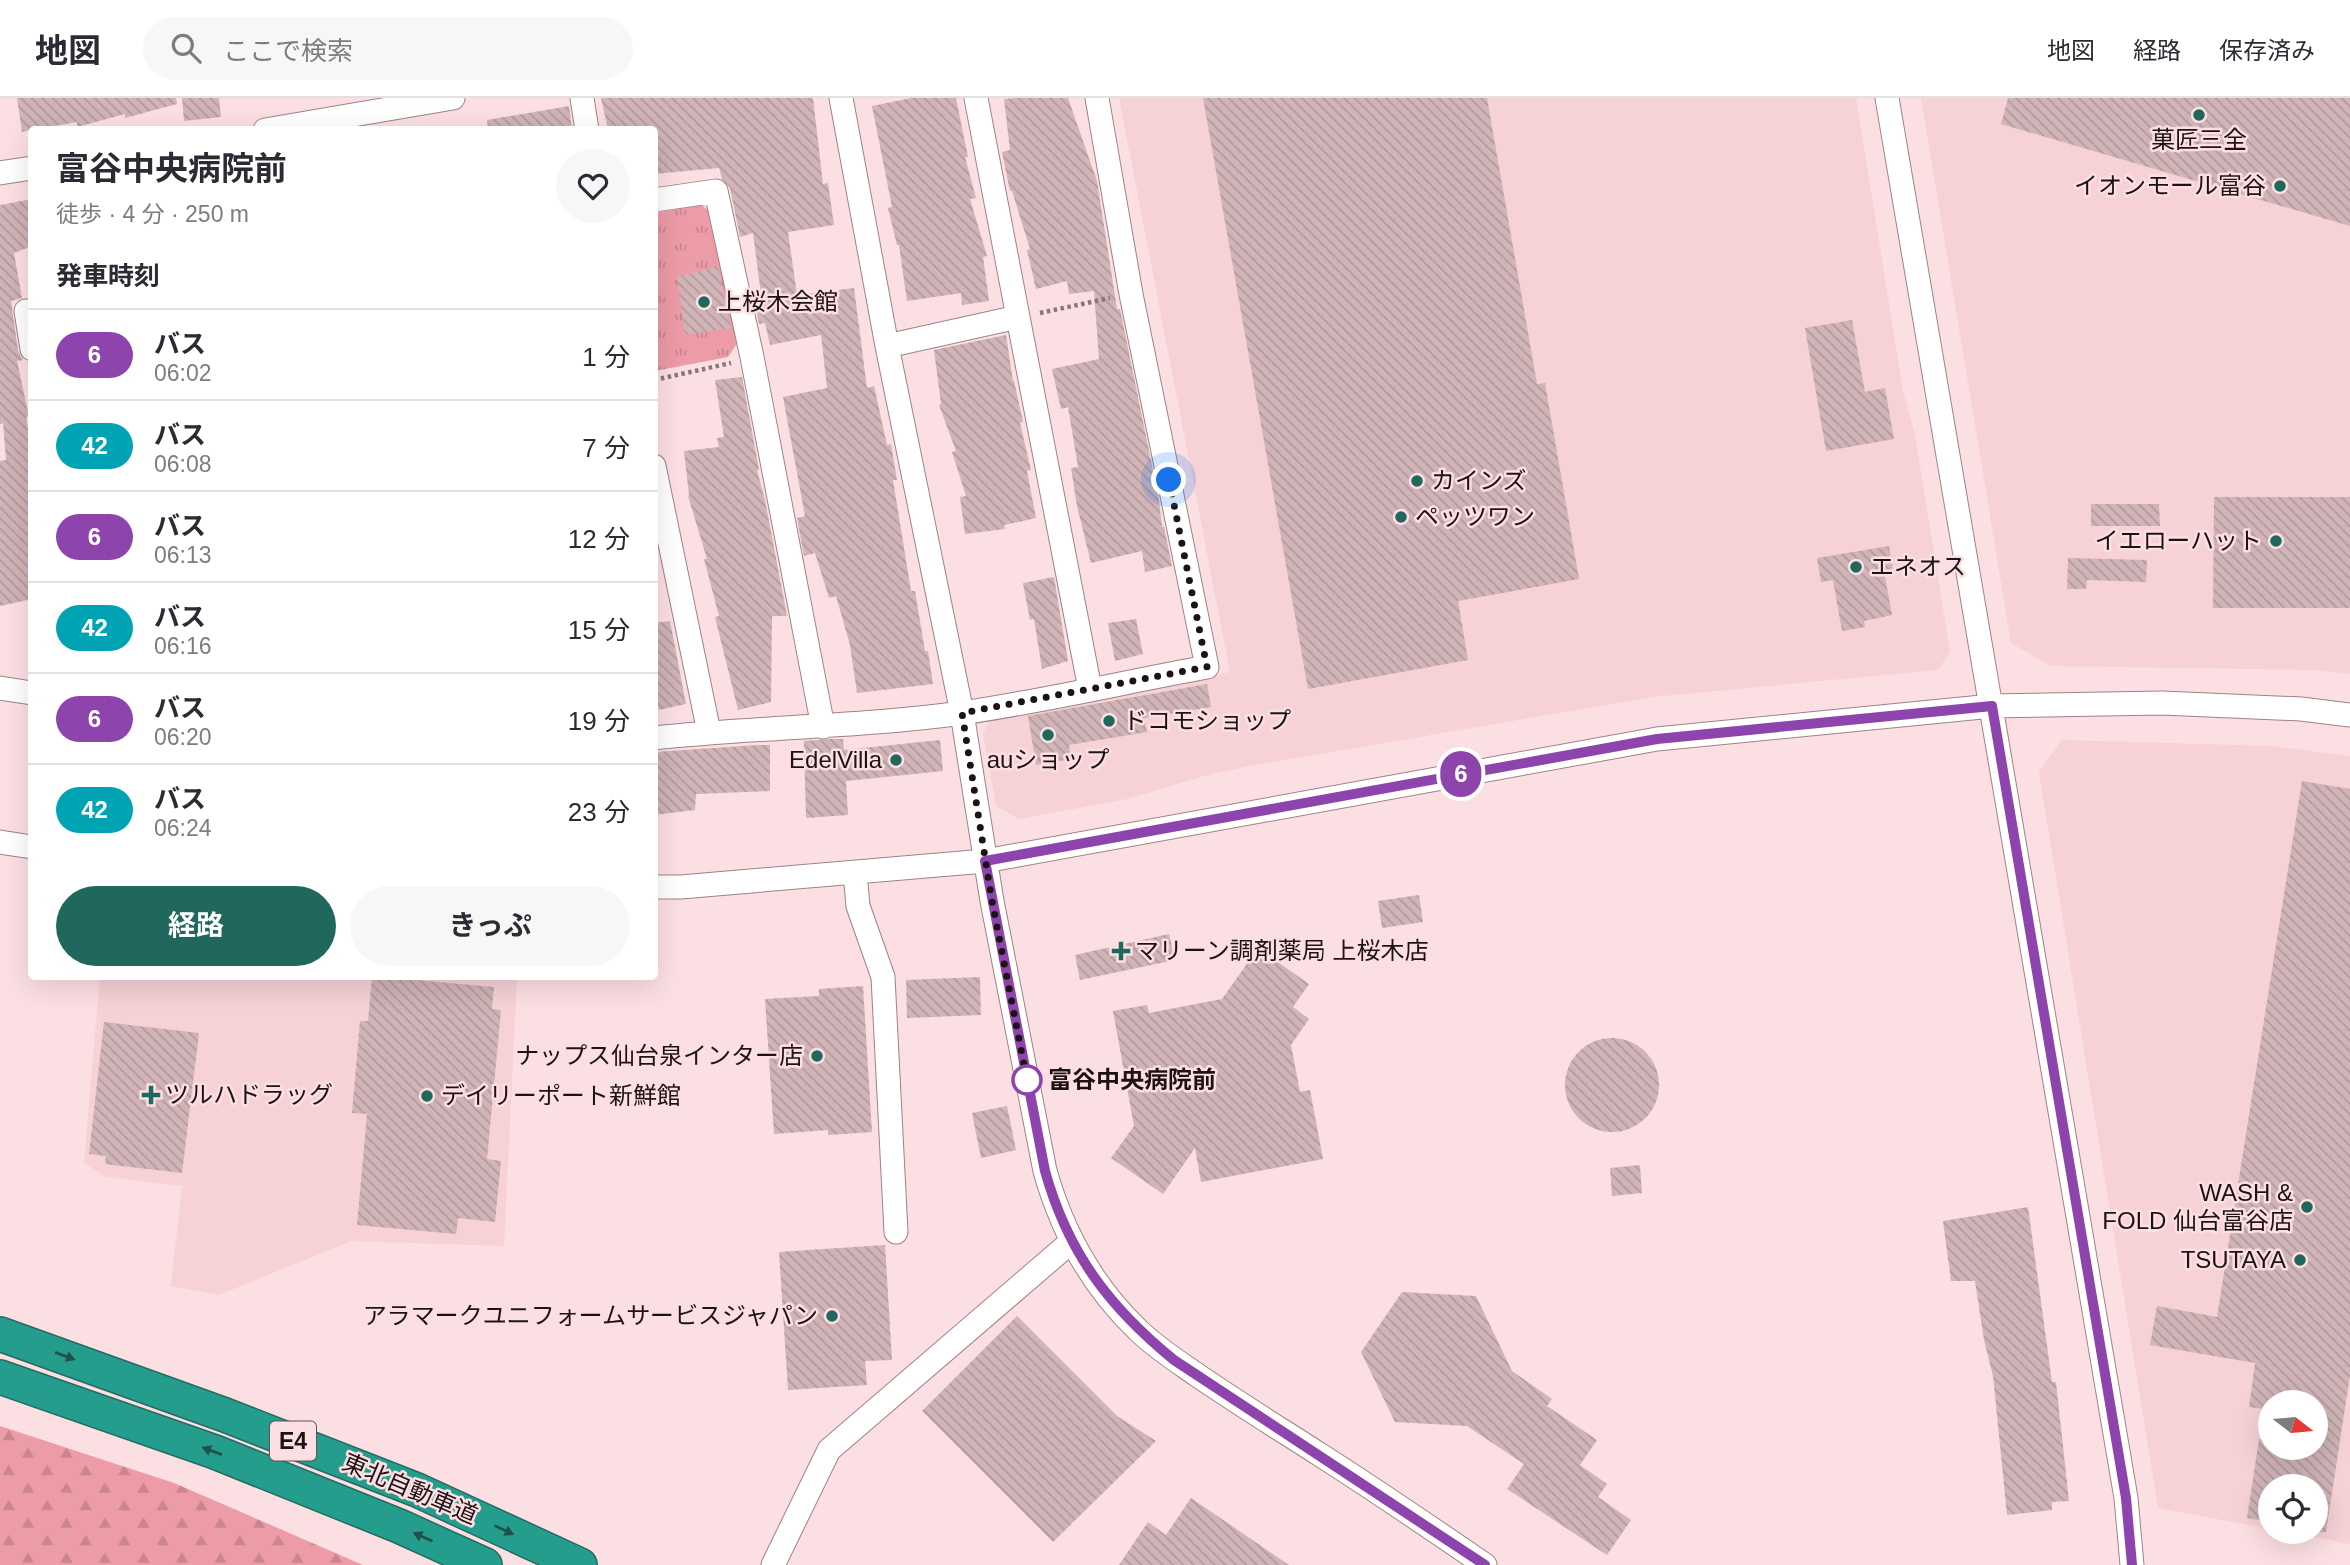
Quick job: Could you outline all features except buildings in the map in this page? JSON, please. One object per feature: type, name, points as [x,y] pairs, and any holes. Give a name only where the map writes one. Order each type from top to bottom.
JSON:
[{"type":"highway","name":"東北自動車道","points":[[0,1334],[225,1415],[417,1490],[580,1565]]},
{"type":"highway","name":"東北自動車道","points":[[0,1377],[215,1452],[399,1526],[485,1565]]},
{"type":"street","points":[[288,126],[453,98]]},
{"type":"street","points":[[582,98],[586,126]]},
{"type":"street","points":[[841,98],[887,346],[962,713],[985,861],[1045,1171],[1054,1204],[1072,1241],[1101,1288],[1138,1331],[1174,1360],[1485,1565]]},
{"type":"street","points":[[976,98],[1090,689]]},
{"type":"street","points":[[658,738],[709,732],[823,727],[962,713],[1207,667],[1131,294],[1097,98]]},
{"type":"street","points":[[1887,98],[2126,1498],[2132,1565]]},
{"type":"street","points":[[0,173],[28,169]]},
{"type":"street","points":[[658,199],[716,191],[752,357],[823,727]]},
{"type":"street","points":[[887,346],[1018,317]]},
{"type":"street","points":[[658,485],[709,732]]},
{"type":"street","points":[[0,688],[28,692]]},
{"type":"street","points":[[658,887],[985,861],[1657,739],[1992,706],[2162,703],[2301,709],[2350,715]]},
{"type":"street","points":[[0,842],[28,846]]},
{"type":"street","points":[[855,873],[858,906],[883,977],[896,1232]]},
{"type":"street","points":[[776,1558],[829,1450],[1072,1241]]},
{"type":"path","points":[[1018,317],[1131,294]]},
{"type":"path","points":[[658,379],[752,357]]},
{"type":"shaded area","points":[[1119,98],[1856,98],[1903,391],[1915,435],[1950,652],[1938,670],[1652,697],[1250,766],[1211,774],[1127,799],[1019,819],[996,806],[983,734],[990,719],[1230,672]]},
{"type":"shaded area","points":[[1921,98],[2350,98],[2350,674],[2313,670],[2050,666],[2011,643]]},
{"type":"shaded area","points":[[2062,740],[2271,746],[2350,756],[2350,1544],[2328,1540],[2328,1474],[2258,1474],[2258,1527],[2158,1508],[2039,772]]},
{"type":"shaded area","points":[[100,980],[517,980],[504,1246],[351,1241],[219,1295],[171,1286],[182,1186],[106,1177],[84,1163]]},
{"type":"green space","points":[[701,205],[716,215],[740,339],[728,357],[658,370],[658,212]]},
{"type":"green space","points":[[0,1426],[174,1483],[363,1565],[0,1565]]},
{"type":"bus line","name":"6","points":[[1485,1565],[1174,1360],[1138,1331],[1101,1288],[1072,1241],[1054,1204],[1045,1171],[985,861],[1657,739],[1992,706],[2126,1498],[2132,1565]]},
{"type":"place","name":"菓匠三全","points":[[2199,115]]},
{"type":"place","name":"イオンモール富谷","points":[[2280,186]]},
{"type":"place","name":"上桜木会館","points":[[704,302]]},
{"type":"place","name":"カインズ","points":[[1417,481]]},
{"type":"place","name":"ペッツワン","points":[[1401,517]]},
{"type":"place","name":"イエローハット","points":[[2276,541]]},
{"type":"place","name":"エネオス","points":[[1856,567]]},
{"type":"place","name":"ドコモショップ","points":[[1109,721]]},
{"type":"place","name":"auショップ","points":[[1048,735]]},
{"type":"place","name":"EdelVilla","points":[[896,760]]},
{"type":"place","name":"マリーン調剤薬局 上桜木店","points":[[1121,951]]},
{"type":"place","name":"ナップス仙台泉インター店","points":[[817,1056]]},
{"type":"place","name":"富谷中央病院前","points":[[1027,1080]]},
{"type":"place","name":"ツルハドラッグ","points":[[151,1095]]},
{"type":"place","name":"デイリーポート新鮮館","points":[[427,1096]]},
{"type":"place","name":"WASH & FOLD 仙台富谷店","points":[[2307,1207]]},
{"type":"place","name":"TSUTAYA","points":[[2300,1260]]},
{"type":"place","name":"アラマークユニフォームサービスジャパン","points":[[832,1316]]},
{"type":"route","points":[[1027,1080],[1029,1090],[992,901],[962,713],[1207,667],[1169,480]]}]
